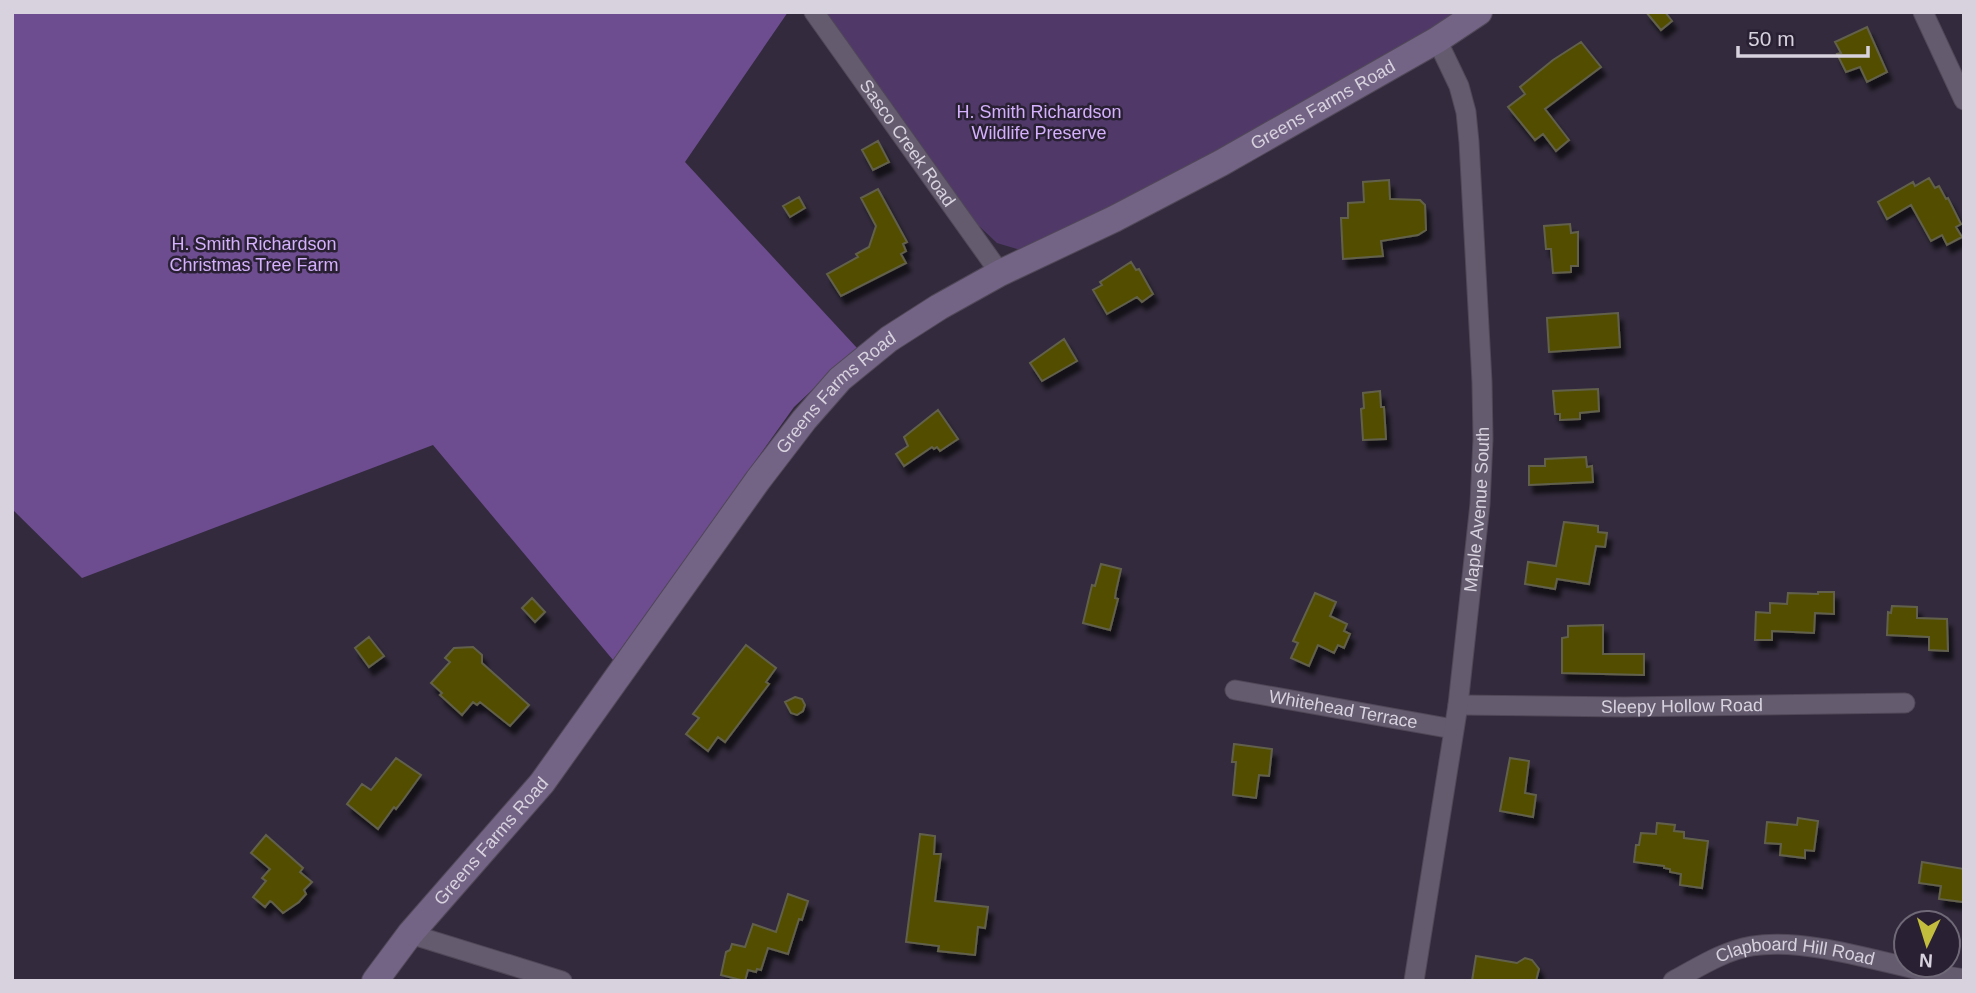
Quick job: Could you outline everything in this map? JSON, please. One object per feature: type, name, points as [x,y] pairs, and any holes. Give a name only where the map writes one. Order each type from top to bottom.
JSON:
[{"type":"street","name":"Sasco Creek Road","points":[[814,12],[1000,273]]},
{"type":"street","name":"Greens Farms Road","points":[[375,981],[410,934],[542,783],[758,480],[804,420],[840,379],[889,339],[939,307],[1000,273],[1114,219],[1221,163],[1437,40],[1479,12]]},
{"type":"street","points":[[1923,12],[1964,100]]},
{"type":"street","name":"Maple Avenue South","points":[[1414,981],[1458,705],[1480,503],[1483,439],[1473,193],[1466,112],[1459,86],[1437,40]]},
{"type":"street","name":"Whitehead Terrace","points":[[1235,690],[1453,729]]},
{"type":"street","name":"Sleepy Hollow Road","points":[[1458,705],[1624,707],[1905,703]]},
{"type":"street","points":[[410,934],[562,981]]},
{"type":"street","name":"Clapboard Hill Road","points":[[1673,981],[1723,954],[1752,946],[1783,944],[1819,948],[1964,979]]},
{"type":"green space","name":"H. Smith Richardson Christmas Tree Farm","points":[[12,12],[788,12],[685,162],[857,348],[794,407],[613,660],[433,445],[82,578],[12,509]]},
{"type":"green space","name":"H. Smith Richardson Wildlife Preserve","points":[[824,12],[1459,12],[1218,153],[1024,251],[997,243],[978,225]]},
{"type":"building","points":[[1646,12],[1665,12],[1672,21],[1661,30]]},
{"type":"building","points":[[1867,27],[1887,72],[1867,82],[1860,67],[1846,72],[1837,54],[1841,53],[1835,42]]},
{"type":"building","points":[[1581,42],[1601,67],[1545,109],[1569,140],[1556,151],[1543,134],[1535,140],[1508,107],[1525,94],[1520,87],[1553,60]]},
{"type":"building","points":[[878,141],[889,162],[873,170],[862,150]]},
{"type":"building","points":[[1929,178],[1935,188],[1939,186],[1946,199],[1948,198],[1961,224],[1956,227],[1962,237],[1947,245],[1942,235],[1931,241],[1911,205],[1887,219],[1878,202],[1913,182],[1915,186]]},
{"type":"building","points":[[1389,180],[1390,199],[1420,200],[1425,205],[1426,230],[1418,235],[1381,241],[1383,256],[1343,259],[1341,218],[1348,218],[1348,203],[1364,202],[1363,182]]},
{"type":"building","points":[[878,189],[907,242],[903,244],[906,251],[901,254],[906,263],[841,296],[827,274],[858,257],[856,254],[869,247],[876,226],[861,198]]},
{"type":"building","points":[[799,197],[805,208],[790,217],[783,206]]},
{"type":"building","points":[[1570,224],[1571,233],[1578,232],[1578,266],[1571,266],[1571,272],[1553,273],[1551,249],[1546,249],[1544,226]]},
{"type":"building","points":[[1131,262],[1136,270],[1139,269],[1153,294],[1142,302],[1137,297],[1107,314],[1093,290],[1102,285],[1100,282]]},
{"type":"building","points":[[1618,313],[1620,347],[1549,352],[1547,318]]},
{"type":"building","points":[[1064,339],[1077,361],[1042,381],[1030,363]]},
{"type":"building","points":[[1598,389],[1599,411],[1580,413],[1580,419],[1560,420],[1560,414],[1555,414],[1553,391]]},
{"type":"building","points":[[1380,391],[1386,439],[1363,440],[1363,393]]},
{"type":"building","points":[[938,410],[958,439],[940,451],[937,447],[932,447],[904,466],[896,454],[908,446],[904,437]]},
{"type":"building","points":[[1586,457],[1587,467],[1592,466],[1593,482],[1529,485],[1529,466],[1545,466],[1545,459]]},
{"type":"building","points":[[1564,522],[1598,526],[1598,532],[1607,533],[1605,547],[1596,546],[1589,584],[1557,579],[1555,589],[1525,584],[1528,562],[1556,566]]},
{"type":"building","points":[[1101,564],[1121,569],[1115,598],[1118,599],[1110,630],[1083,623],[1092,585],[1095,586]]},
{"type":"building","points":[[1834,592],[1834,614],[1815,613],[1814,633],[1772,631],[1772,640],[1755,640],[1756,612],[1770,613],[1770,603],[1787,604],[1788,593]]},
{"type":"building","points":[[1315,593],[1336,602],[1330,616],[1347,624],[1344,631],[1350,634],[1344,648],[1338,645],[1334,653],[1318,645],[1309,666],[1291,658],[1298,643],[1293,641]]},
{"type":"building","points":[[532,598],[545,612],[535,622],[522,608]]},
{"type":"building","points":[[1892,606],[1917,607],[1917,618],[1947,619],[1948,651],[1929,650],[1929,637],[1887,635],[1888,612],[1891,613]]},
{"type":"building","points":[[1603,625],[1603,654],[1644,654],[1644,675],[1562,673],[1562,638],[1568,637],[1568,626]]},
{"type":"building","points":[[369,637],[384,656],[369,667],[355,648]]},
{"type":"building","points":[[746,645],[776,668],[766,682],[769,684],[725,742],[718,737],[708,751],[686,734],[699,718],[693,714]]},
{"type":"building","points":[[473,647],[482,655],[482,663],[529,705],[510,726],[480,702],[477,705],[473,702],[462,715],[431,683],[450,662],[445,658],[454,648]]},
{"type":"building","points":[[795,697],[802,699],[805,705],[803,711],[797,715],[791,713],[785,702]]},
{"type":"building","points":[[1234,744],[1272,749],[1269,776],[1259,775],[1256,798],[1233,795],[1236,762],[1232,762]]},
{"type":"building","points":[[396,758],[421,775],[378,829],[347,804],[362,784],[371,790]]},
{"type":"building","points":[[1510,758],[1529,761],[1525,793],[1536,795],[1533,817],[1500,811]]},
{"type":"building","points":[[1798,818],[1818,821],[1814,851],[1805,850],[1805,858],[1780,855],[1781,844],[1765,843],[1767,822],[1797,825]]},
{"type":"building","points":[[1657,823],[1675,825],[1674,831],[1684,832],[1684,838],[1708,841],[1702,888],[1680,885],[1681,874],[1670,872],[1670,869],[1664,866],[1634,862],[1641,833],[1656,834]]},
{"type":"building","points":[[920,834],[935,836],[934,854],[941,854],[935,901],[988,907],[985,928],[978,927],[975,955],[938,951],[939,946],[906,942]]},
{"type":"building","points":[[266,835],[303,868],[300,872],[312,882],[304,890],[306,894],[299,902],[283,913],[272,902],[265,907],[253,897],[266,881],[262,878],[270,869],[251,853]]},
{"type":"building","points":[[1922,862],[1964,869],[1963,902],[1939,899],[1941,886],[1919,883]]},
{"type":"building","points":[[788,894],[808,901],[788,954],[768,948],[761,970],[748,970],[745,981],[721,975],[726,952],[732,944],[745,947],[753,924],[776,932]]},
{"type":"building","points":[[1476,956],[1517,963],[1525,958],[1532,960],[1539,969],[1536,981],[1472,981]]}]
